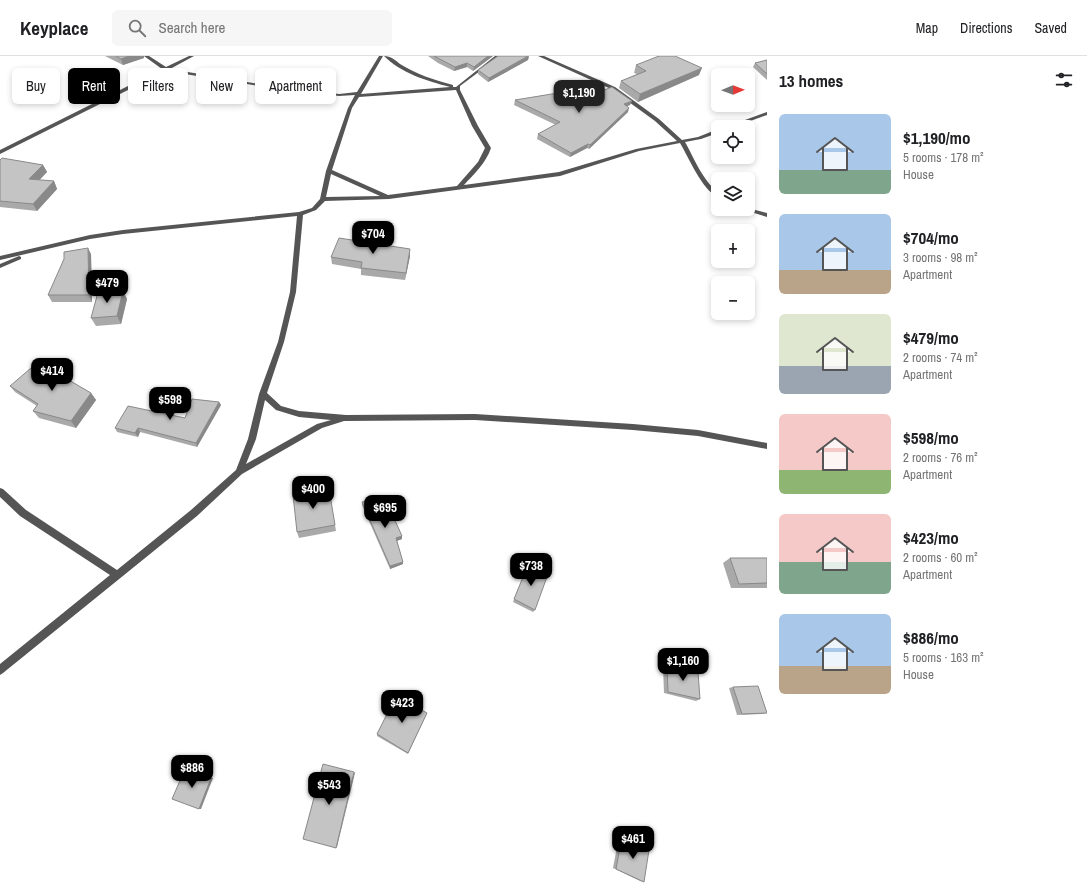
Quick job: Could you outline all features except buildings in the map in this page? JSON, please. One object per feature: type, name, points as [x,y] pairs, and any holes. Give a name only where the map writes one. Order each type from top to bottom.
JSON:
[{"type":"street","points":[[146,56],[164,68]]},
{"type":"street","points":[[167,68],[192,56]]},
{"type":"street","points":[[0,258],[90,237],[123,232],[300,214],[314,208],[323,199],[347,104],[359,94],[381,56]]},
{"type":"street","points":[[386,56],[409,72],[429,80],[457,88],[474,126],[488,148],[487,153],[482,160],[459,187]]},
{"type":"street","points":[[188,73],[253,84],[339,95],[359,94],[457,88],[460,84],[498,56]]},
{"type":"street","points":[[540,56],[613,88],[658,120],[682,142],[711,190]]},
{"type":"street","points":[[0,152],[128,88]]},
{"type":"street","points":[[339,95],[347,104]]},
{"type":"street","points":[[748,120],[767,113]]},
{"type":"street","points":[[323,199],[389,197],[560,174],[638,150],[682,142],[711,134]]},
{"type":"street","points":[[329,171],[389,197]]},
{"type":"street","points":[[755,211],[767,214]]},
{"type":"street","points":[[239,472],[252,439],[263,394],[281,342],[293,292],[300,214]]},
{"type":"street","points":[[0,266],[42,248]]},
{"type":"street","points":[[263,394],[279,408],[299,414],[346,418],[475,417],[633,427],[698,433],[767,446]]},
{"type":"street","points":[[0,670],[194,513],[239,472],[320,426],[346,418]]},
{"type":"street","points":[[0,492],[23,513],[117,575]]}]
